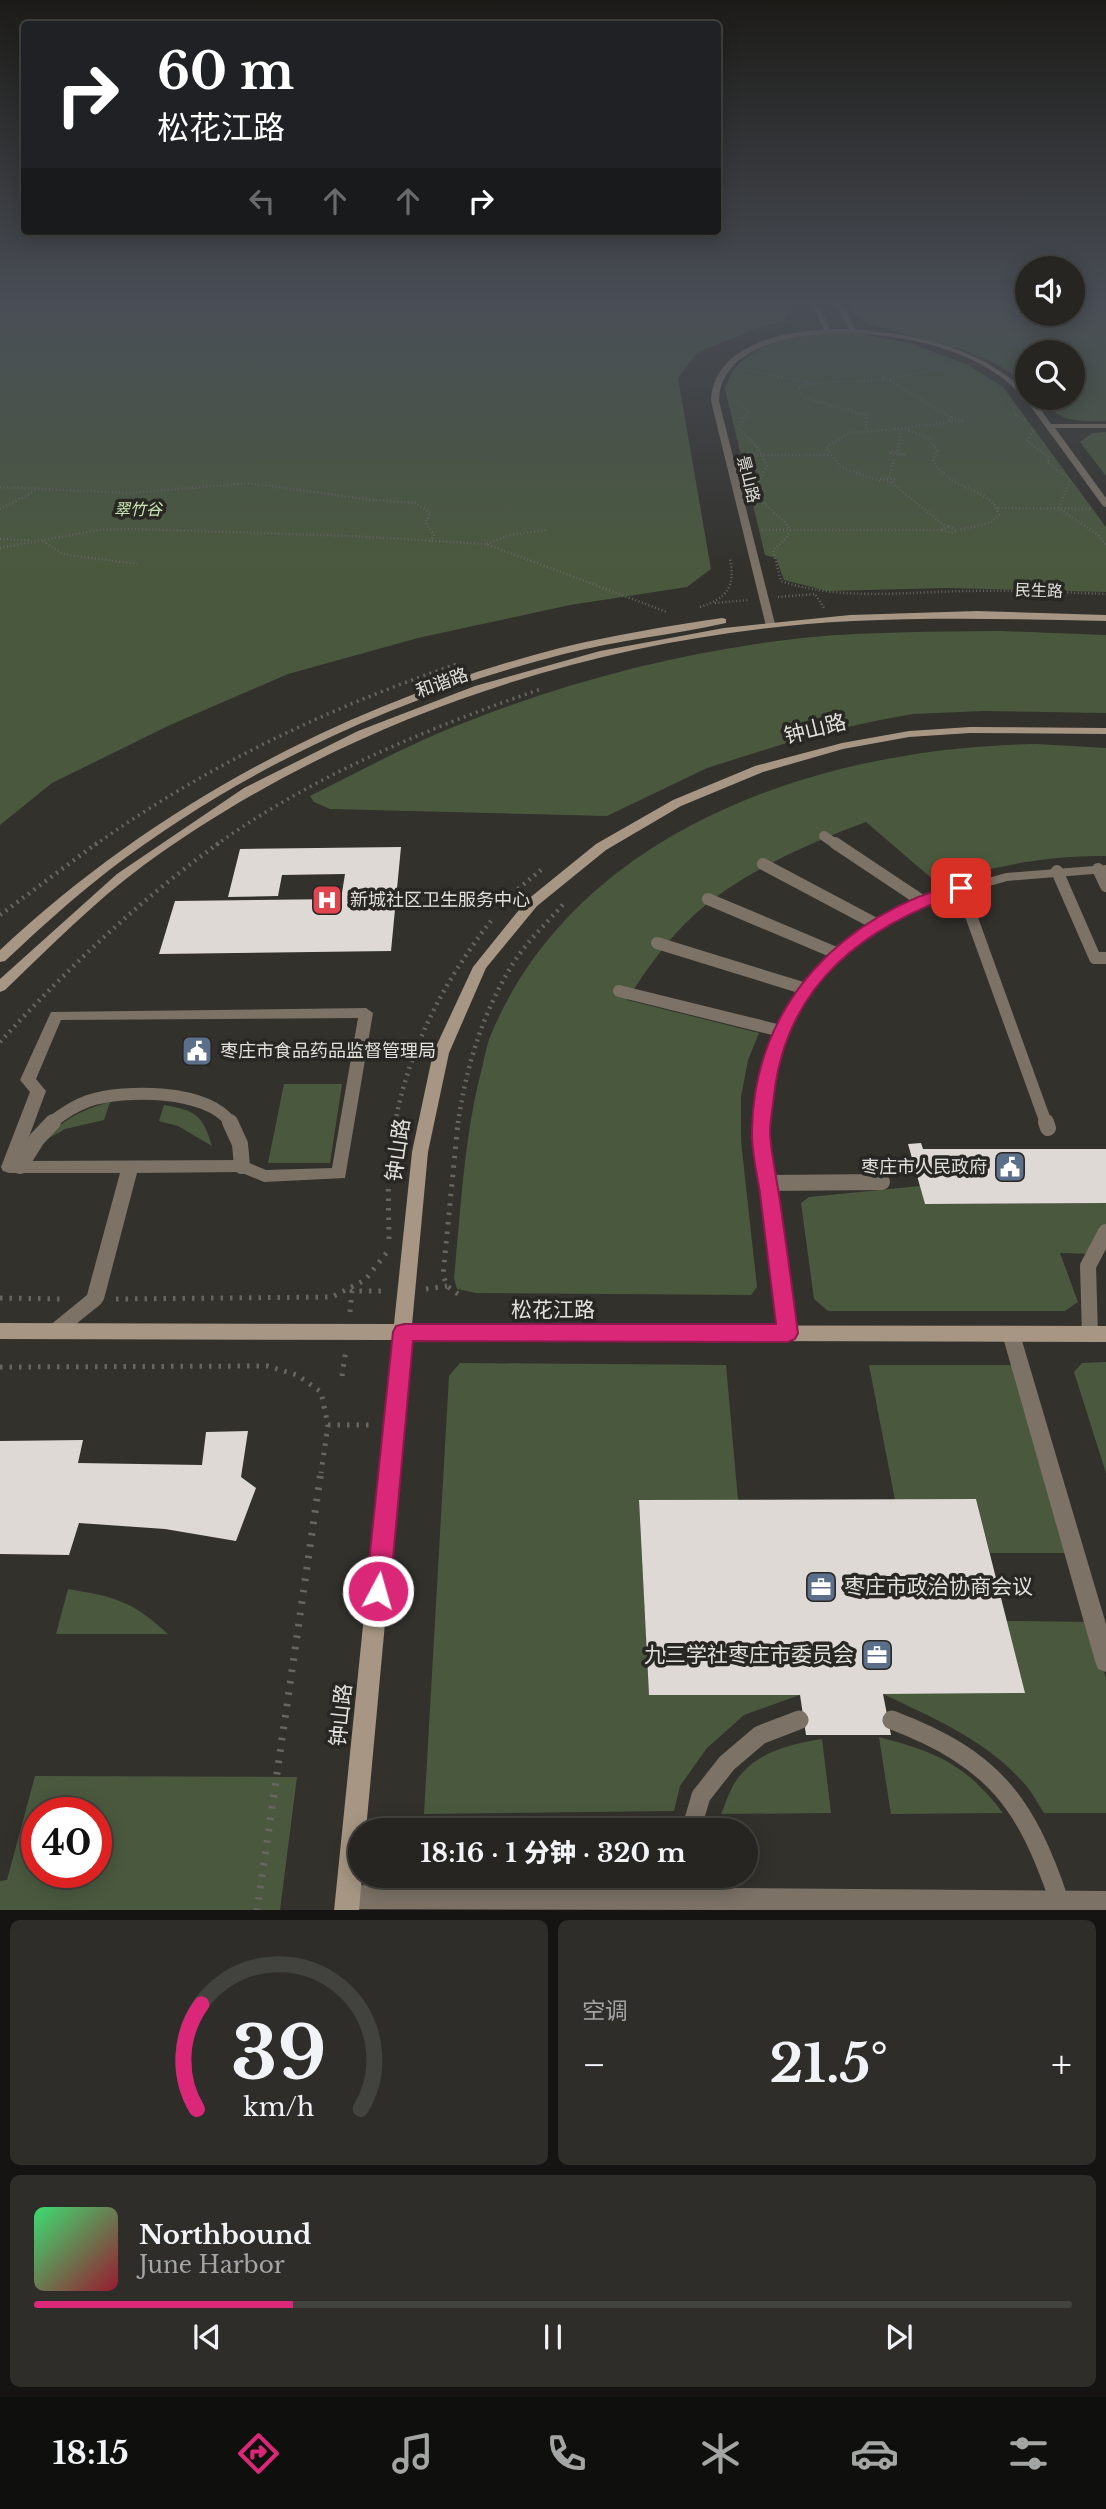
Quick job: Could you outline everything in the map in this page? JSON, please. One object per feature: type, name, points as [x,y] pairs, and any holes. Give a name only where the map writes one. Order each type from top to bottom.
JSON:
[{"type":"main road","name":"和谐路","points":[[0,958],[72,894],[120,856],[177,817],[277,760],[373,714],[477,677],[588,646],[687,626],[973,608]]},
{"type":"main road","name":"民生路","points":[[973,608],[1106,609]]},
{"type":"main road","name":"民生路","points":[[973,608],[1106,618]]},
{"type":"main road","name":"和谐路","points":[[0,987],[93,900],[140,863],[207,818],[339,744],[437,704],[544,668],[657,641],[769,620]]},
{"type":"main road","name":"钟山路","points":[[347,1904],[421,1152],[441,1053],[480,967],[532,902],[601,847],[677,803],[759,769],[842,746],[909,734],[970,730],[1100,731]]},
{"type":"main road","name":"松花江路","points":[[0,1331],[1098,1334]]},
{"type":"street","name":"景山路","points":[[715,393],[715,401],[769,620]]},
{"type":"street","name":"景山路","points":[[1038,410],[1106,504]]},
{"type":"street","points":[[1050,426],[1106,426]]},
{"type":"street","points":[[788,1333],[761,1131],[768,1074],[781,1031],[806,989],[836,953],[876,924],[922,901],[1006,877],[1102,869]]},
{"type":"street","points":[[366,1013],[339,1174],[264,1176],[242,1166],[9,1167],[38,1091],[28,1080],[56,1015],[366,1013]]},
{"type":"street","points":[[55,1331],[95,1299],[130,1167]]},
{"type":"street","points":[[1011,1334],[1106,1661]]},
{"type":"street","points":[[347,1904],[686,1888],[1106,1904]]},
{"type":"lane","points":[[824,836],[922,901]]},
{"type":"lane","points":[[763,864],[876,924]]},
{"type":"lane","points":[[1102,869],[1106,886]]},
{"type":"lane","points":[[1057,871],[1095,958],[1106,958]]},
{"type":"lane","points":[[961,888],[1048,1128]]},
{"type":"lane","points":[[708,899],[836,953]]},
{"type":"lane","points":[[657,943],[806,989]]},
{"type":"lane","points":[[619,991],[781,1031]]},
{"type":"lane","points":[[20,1166],[37,1136],[53,1122],[76,1105],[109,1095],[184,1096],[205,1101],[223,1112],[235,1131],[242,1153],[242,1166]]},
{"type":"lane","points":[[768,1183],[882,1182]]},
{"type":"lane","points":[[1098,1334],[1088,1266],[1106,1232]]},
{"type":"lane","points":[[695,1818],[701,1796],[727,1763],[760,1735],[799,1720]]},
{"type":"lane","points":[[892,1720],[922,1730],[956,1748],[991,1774],[1015,1803],[1038,1842],[1060,1903]]},
{"type":"path","points":[[730,393],[734,402],[749,411],[737,428],[763,450],[767,466],[757,484],[765,491],[761,501],[766,508],[784,519],[790,530],[787,538],[773,550],[781,581],[833,593],[1000,590],[1106,594]]},
{"type":"path","points":[[801,393],[804,398],[866,415],[869,426],[866,430]]},
{"type":"path","points":[[896,429],[899,426],[908,429],[934,443],[937,451],[933,460],[938,470],[949,481],[990,500],[998,508],[999,515],[990,523],[951,533],[892,483],[846,470],[828,455],[826,448],[833,439],[866,430],[901,431],[908,429],[952,420],[912,393]]},
{"type":"path","points":[[1011,401],[1015,414],[1028,423],[1033,431],[1027,441],[1045,452],[1049,457],[1048,463],[1068,477],[1071,484],[1062,496],[1059,508]]},
{"type":"path","points":[[898,451],[901,431]]},
{"type":"path","points":[[898,451],[905,455],[895,457],[888,453],[898,451]]},
{"type":"path","points":[[729,455],[828,455]]},
{"type":"path","points":[[880,481],[889,477],[895,457]]},
{"type":"path","points":[[889,477],[895,480],[892,483]]},
{"type":"path","points":[[0,486],[130,493],[249,483],[371,500],[415,503],[431,513],[425,522],[434,535],[430,542]]},
{"type":"path","points":[[0,509],[36,490]]},
{"type":"path","points":[[998,508],[1094,509]]},
{"type":"path","points":[[1059,508],[1072,521],[1097,533],[1106,545]]},
{"type":"path","points":[[747,530],[944,528]]},
{"type":"path","points":[[0,548],[98,530],[136,529],[351,536],[486,544],[667,612]]},
{"type":"path","points":[[486,544],[509,535],[547,530]]},
{"type":"path","points":[[0,539],[41,540],[63,554],[136,565]]},
{"type":"path","points":[[0,1042],[44,993],[138,906],[220,842],[306,790],[390,746],[478,710],[542,689]]},
{"type":"path","points":[[517,891],[544,868]]},
{"type":"path","points":[[458,1294],[447,1286],[443,1275],[462,1090],[477,1041],[514,962],[576,893]]},
{"type":"path","points":[[0,1298],[332,1297],[354,1290],[375,1273],[388,1251],[390,1155],[406,1072],[436,998],[469,947],[501,910]]},
{"type":"path","points":[[0,1367],[267,1366],[297,1375],[321,1392],[328,1425],[257,1910]]},
{"type":"green space","name":"翠竹谷","points":[[0,393],[681,393],[711,569],[687,587],[570,605],[418,638],[288,674],[170,725],[52,783],[0,825]]},
{"type":"green space","points":[[726,393],[1008,393],[1015,403],[1015,410],[1020,410],[1106,527],[1106,592],[947,588],[827,591],[784,580],[776,558],[765,555]]},
{"type":"green space","points":[[1085,393],[1106,393],[1106,421],[1069,419],[1052,410],[1085,410]]},
{"type":"green space","points":[[1106,432],[1106,476],[1080,442],[1092,433]]},
{"type":"green space","points":[[1001,631],[1106,635],[1106,713],[983,711],[913,714],[880,720],[815,734],[707,768],[607,816],[330,809],[314,802],[310,796],[453,727],[511,705],[623,671],[738,647],[833,635]]},
{"type":"green space","points":[[1036,744],[1106,748],[1106,856],[1020,863],[936,882],[866,822],[775,861],[711,901],[683,925],[666,945],[627,1000],[759,1033],[748,1060],[741,1097],[741,1141],[757,1287],[751,1295],[476,1293],[457,1289],[454,1278],[467,1146],[489,1041],[532,960],[585,900],[648,851],[719,812],[795,782],[875,761],[956,749]]},
{"type":"green space","points":[[284,1084],[342,1084],[330,1163],[268,1163]]},
{"type":"green space","points":[[110,1102],[104,1120],[65,1129],[42,1142],[73,1117]]},
{"type":"green space","points":[[164,1105],[183,1109],[196,1116],[205,1127],[212,1146],[178,1126],[159,1121]]},
{"type":"green space","points":[[920,1186],[925,1204],[1106,1203],[1106,1233],[1095,1254],[1060,1253],[1078,1302],[1065,1311],[828,1311],[814,1299],[801,1203],[809,1197]]},
{"type":"green space","points":[[1106,1362],[1106,1473],[1074,1372],[1082,1363]]},
{"type":"green space","points":[[460,1363],[726,1365],[738,1500],[639,1501],[649,1695],[800,1695],[744,1715],[707,1748],[680,1786],[674,1811],[424,1814],[449,1376]]},
{"type":"green space","points":[[869,1365],[1016,1365],[1070,1553],[990,1553],[976,1499],[895,1500]]},
{"type":"green space","points":[[68,1589],[122,1602],[144,1614],[168,1634],[56,1634]]},
{"type":"green space","points":[[1006,1621],[1090,1622],[1106,1679],[1106,1813],[1044,1813],[1034,1796],[1007,1766],[975,1741],[883,1694],[1024,1693]]},
{"type":"green space","points":[[879,1737],[935,1755],[949,1763],[976,1783],[1003,1813],[891,1814]]},
{"type":"green space","points":[[822,1739],[831,1813],[721,1814],[735,1782],[755,1762],[787,1747]]},
{"type":"green space","points":[[35,1776],[297,1777],[280,1910],[0,1910],[0,1881],[7,1880],[21,1828],[21,1888],[112,1888],[112,1797],[29,1797]]},
{"type":"building","name":"新城社区卫生服务中心","points":[[401,847],[391,951],[159,954],[175,901],[341,899],[345,874],[282,875],[278,896],[228,897],[240,849]]},
{"type":"building","name":"枣庄市人民政府","points":[[921,1143],[923,1149],[1106,1149],[1106,1203],[925,1204],[908,1144]]},
{"type":"building","points":[[248,1431],[241,1477],[256,1488],[236,1541],[165,1529],[79,1523],[69,1555],[0,1554],[0,1441],[83,1440],[78,1463],[202,1465],[206,1432]]},
{"type":"building","name":"枣庄市政治协商会议","points":[[976,1499],[1025,1693],[883,1694],[891,1735],[806,1735],[800,1695],[649,1695],[639,1500]]},
{"type":"place","name":"新城社区卫生服务中心","points":[[327,900]]},
{"type":"place","name":"枣庄市食品药品监督管理局","points":[[197,1051]]},
{"type":"place","name":"枣庄市人民政府","points":[[1010,1167]]},
{"type":"place","name":"枣庄市政治协商会议","points":[[821,1587]]},
{"type":"place","name":"九三学社枣庄市委员会","points":[[877,1655]]},
{"type":"route","points":[[378,1591],[404,1332],[788,1333],[761,1131],[768,1074],[781,1031],[806,989],[836,953],[876,924],[922,901],[961,888]]}]
